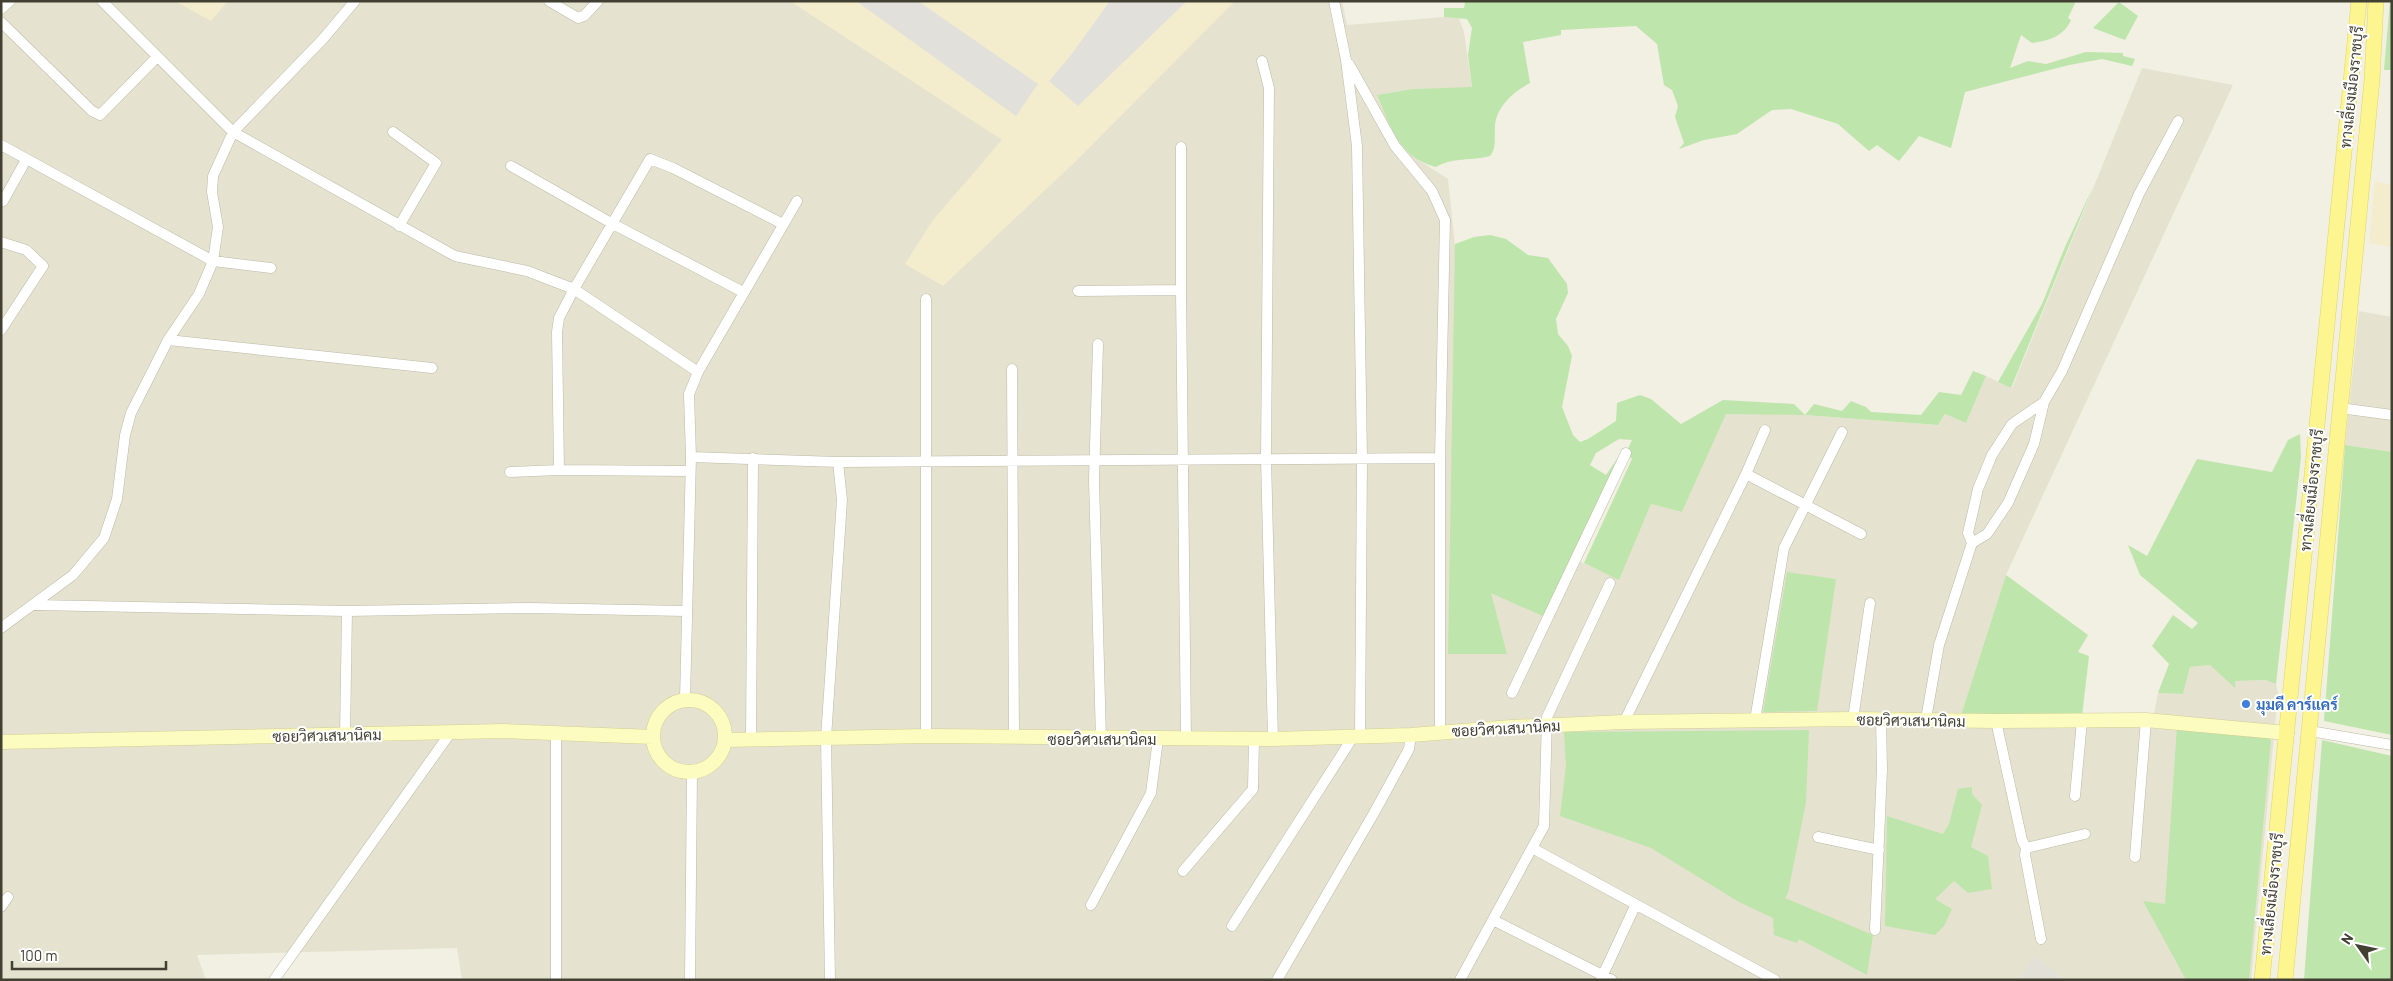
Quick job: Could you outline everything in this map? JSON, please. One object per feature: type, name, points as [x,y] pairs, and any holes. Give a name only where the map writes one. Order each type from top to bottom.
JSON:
[{"type":"main road","name":"ทางเลี่ยงเมืองราชบุรี","points":[[2262,980],[2359,1]]},
{"type":"main road","name":"ทางเลี่ยงเมืองราชบุรี","points":[[2285,980],[2310,731],[2376,1]]},
{"type":"main road","points":[[2356,38],[2374,39]]},
{"type":"street","points":[[1,9],[10,1]]},
{"type":"street","points":[[102,1],[232,132],[301,168],[399,226],[455,256],[527,271],[574,289],[698,372]]},
{"type":"street","points":[[1,628],[73,575],[104,538],[117,499],[125,435],[131,413],[168,340],[199,294],[213,261],[218,227],[212,192],[214,176],[232,132],[322,40],[355,1]]},
{"type":"street","points":[[549,1],[578,18],[584,16],[598,1]]},
{"type":"street","points":[[1232,926],[1356,737],[1362,458],[1357,146],[1346,60],[1334,1]]},
{"type":"street","points":[[1,22],[92,111],[100,114],[157,57]]},
{"type":"street","points":[[1346,60],[1395,146],[1432,191],[1445,220],[1440,458],[1440,732]]},
{"type":"street","points":[[1262,62],[1268,88],[1269,136],[1266,458],[1273,739]]},
{"type":"street","points":[[1972,543],[1987,534],[2008,503],[2034,444],[2044,402],[2062,371],[2139,194],[2178,121]]},
{"type":"street","points":[[393,132],[436,163],[399,226]]},
{"type":"street","points":[[1,145],[213,261],[272,268]]},
{"type":"street","points":[[1182,146],[1180,290],[1186,739]]},
{"type":"street","points":[[559,470],[556,332],[560,318],[574,289],[650,159],[782,224]]},
{"type":"street","points":[[1,200],[3,201],[26,160]]},
{"type":"street","points":[[511,166],[613,224],[743,292]]},
{"type":"street","points":[[686,699],[686,612],[691,457],[689,394],[698,372],[797,201]]},
{"type":"street","points":[[1,242],[26,250],[43,266],[1,330]]},
{"type":"street","points":[[1078,291],[1180,290]]},
{"type":"street","points":[[926,299],[926,736]]},
{"type":"street","points":[[168,340],[432,368]]},
{"type":"street","points":[[1098,344],[1094,460],[1101,739]]},
{"type":"street","points":[[1012,369],[1014,738]]},
{"type":"street","points":[[1926,719],[1939,645],[1972,543],[1968,533],[1978,489],[1992,455],[2012,424],[2044,402]]},
{"type":"street","points":[[2340,408],[2392,416]]},
{"type":"street","points":[[1624,722],[1746,474],[1765,430]]},
{"type":"street","points":[[1755,720],[1784,548],[1842,432]]},
{"type":"street","points":[[1512,692],[1626,453]]},
{"type":"street","points":[[691,457],[838,462],[1440,458]]},
{"type":"street","points":[[751,740],[753,458]]},
{"type":"street","points":[[830,980],[826,738],[842,500],[838,462]]},
{"type":"street","points":[[510,472],[559,470],[690,471]]},
{"type":"street","points":[[1746,474],[1861,534]]},
{"type":"street","points":[[1460,980],[1544,826],[1546,718],[1610,583]]},
{"type":"street","points":[[1853,719],[1870,603]]},
{"type":"street","points":[[34,605],[347,611],[530,608],[686,612]]},
{"type":"street","points":[[344,735],[347,611]]},
{"type":"street","points":[[686,699],[702,702],[715,710],[725,729],[722,752],[714,762],[704,769],[692,772],[675,769],[661,758],[655,748],[653,737],[654,726],[662,712],[675,702],[686,699]]},
{"type":"street","name":"ซอยวิศวเสนานิคม","points":[[725,740],[926,736],[1273,739],[1411,735],[1624,722],[1853,719],[1996,721],[2146,720],[2287,733]]},
{"type":"street","points":[[1875,930],[1879,850],[1881,719]]},
{"type":"street","points":[[2135,856],[2146,720]]},
{"type":"street","points":[[1996,721],[2022,840],[2026,848],[2025,855],[2041,939]]},
{"type":"street","points":[[2075,796],[2082,721]]},
{"type":"street","name":"ซอยวิศวเสนานิคม","points":[[1,742],[503,731],[653,737]]},
{"type":"street","points":[[2310,731],[2392,745]]},
{"type":"street","points":[[274,980],[451,732]]},
{"type":"street","points":[[556,733],[556,980]]},
{"type":"street","points":[[1278,980],[1388,789],[1409,749],[1411,735]]},
{"type":"street","points":[[1183,871],[1253,789],[1254,738]]},
{"type":"street","points":[[1091,905],[1151,793],[1158,739]]},
{"type":"street","points":[[690,980],[692,772]]},
{"type":"street","points":[[2026,848],[2085,834]]},
{"type":"street","points":[[1818,837],[1879,850]]},
{"type":"street","points":[[1532,848],[1775,980]]},
{"type":"street","points":[[1,907],[8,897]]},
{"type":"street","points":[[1493,920],[1605,978],[1636,904]]},
{"type":"shaded area","points":[[1,1],[1342,1],[1347,25],[1444,17],[1459,18],[1464,32],[1472,88],[1412,89],[1377,95],[1398,143],[1414,157],[1448,179],[1491,593],[1572,558],[1619,579],[1651,504],[1682,512],[1726,413],[1805,415],[1938,425],[1945,414],[1966,423],[1986,376],[2012,388],[2142,68],[2233,85],[2006,575],[1961,715],[2154,714],[2158,693],[2183,694],[2190,667],[2211,665],[2235,687],[2235,681],[2267,680],[2276,684],[2278,693],[2251,980],[462,980],[457,948],[197,955],[206,980],[1,980]]},
{"type":"shaded area","points":[[175,1],[228,1],[211,21]]},
{"type":"shaded area","points":[[790,1],[1235,1],[1074,163],[943,286],[905,264],[933,220],[1002,140]]},
{"type":"shaded area","points":[[856,1],[918,1],[1038,84],[1016,116]]},
{"type":"shaded area","points":[[1110,1],[1187,1],[1078,106],[1049,81],[1071,55]]},
{"type":"shaded area","points":[[2375,181],[2392,185],[2392,247],[2369,243]]},
{"type":"shaded area","points":[[2359,311],[2392,317],[2392,452],[2345,445]]},
{"type":"shaded area","points":[[2035,956],[2064,980],[2018,980]]},
{"type":"green space","points":[[1462,1],[2076,1],[2068,18],[2071,20],[2060,34],[2044,41],[2032,43],[2021,35],[2010,68],[2028,61],[2046,64],[2086,52],[2123,53],[2123,56],[2135,59],[2132,66],[2102,59],[2069,65],[1965,92],[1951,148],[1919,136],[1899,161],[1877,145],[1869,151],[1838,124],[1791,109],[1772,110],[1737,134],[1704,140],[1679,149],[1684,143],[1675,117],[1678,106],[1672,90],[1664,85],[1657,44],[1636,26],[1561,30],[1561,35],[1523,42],[1530,83],[1518,90],[1502,106],[1496,119],[1494,146],[1490,156],[1456,160],[1436,167],[1423,162],[1404,148],[1392,129],[1377,95],[1412,89],[1472,87],[1468,55],[1472,28],[1467,19],[1444,17],[1444,8],[1464,8],[1465,3]]},
{"type":"green space","points":[[2390,1],[2392,1],[2392,70],[2384,70]]},
{"type":"green space","points":[[2119,2],[2138,16],[2125,40],[2093,28]]},
{"type":"green space","points":[[2093,187],[2011,388],[1998,382],[2042,304],[2065,247]]},
{"type":"green space","points":[[1490,235],[1506,239],[1528,255],[1548,258],[1567,284],[1568,293],[1556,319],[1558,334],[1568,346],[1572,356],[1562,407],[1573,435],[1580,442],[1616,421],[1617,403],[1640,395],[1651,399],[1681,424],[1723,400],[1794,404],[1805,415],[1726,414],[1682,512],[1651,504],[1619,580],[1584,563],[1632,459],[1626,453],[1547,618],[1491,593],[1507,654],[1448,654],[1455,244],[1474,237]],"holes":[[[1619,439],[1632,440],[1626,453],[1622,452],[1606,475],[1590,465],[1596,453]]]},
{"type":"green space","points":[[1973,371],[1986,376],[1966,423],[1945,414],[1938,425],[1805,415],[1814,404],[1842,411],[1851,401],[1866,407],[1871,412],[1921,415],[1939,392],[1961,395]]},
{"type":"green space","points":[[2300,434],[2301,457],[2276,684],[2266,680],[2235,681],[2235,688],[2210,665],[2190,667],[2183,694],[2158,693],[2169,664],[2152,646],[2173,615],[2192,629],[2198,623],[2140,575],[2128,545],[2147,556],[2197,459],[2272,472],[2288,440]]},
{"type":"green space","points":[[2345,445],[2392,452],[2392,735],[2324,721]]},
{"type":"green space","points":[[1787,572],[1836,579],[1817,711],[1763,712]]},
{"type":"green space","points":[[2006,575],[2088,635],[2078,652],[2089,656],[2082,716],[1961,715]]},
{"type":"green space","points":[[2177,726],[2265,736],[2271,740],[2249,980],[2186,980],[2143,901],[2165,904]]},
{"type":"green space","points":[[1809,730],[1806,802],[1788,893],[1785,898],[1873,935],[1867,975],[1799,939],[1797,943],[1774,935],[1773,918],[1739,902],[1651,848],[1560,816],[1566,765],[1564,732]]},
{"type":"green space","points":[[2322,740],[2392,756],[2392,980],[2304,980]]},
{"type":"green space","points":[[1972,787],[1972,794],[1982,805],[1971,847],[1988,856],[1992,889],[1968,893],[1954,881],[1935,899],[1952,909],[1944,926],[1935,935],[1885,926],[1887,816],[1943,834],[1949,824],[1958,789]]},
{"type":"place","name":"มุมดี คาร์แคร์","points":[[2246,704]]}]
